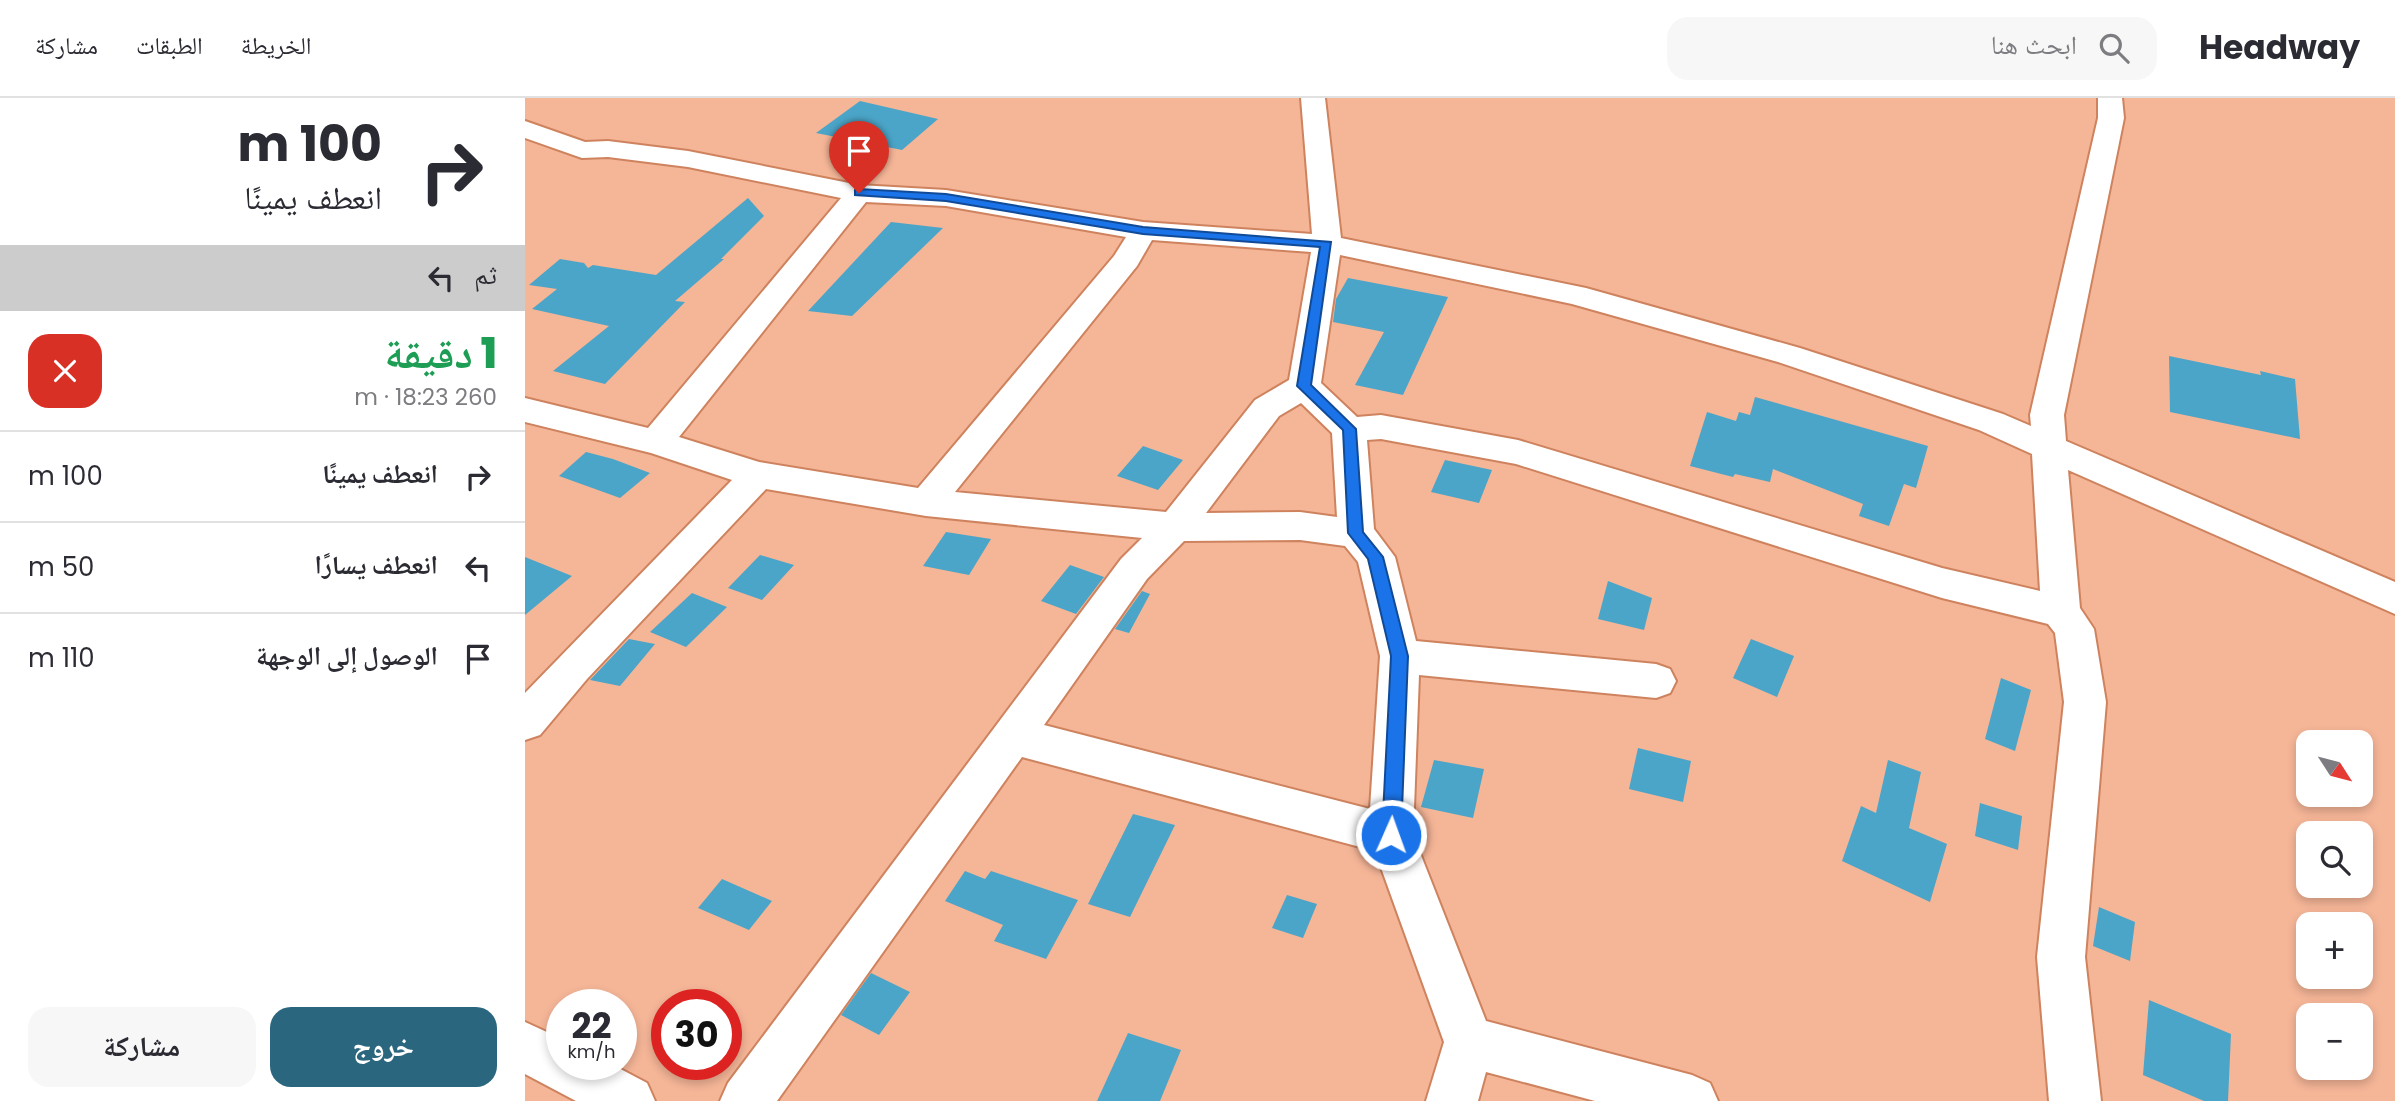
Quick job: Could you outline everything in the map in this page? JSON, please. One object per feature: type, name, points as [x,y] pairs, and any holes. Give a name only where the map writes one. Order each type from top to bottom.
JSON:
[{"type":"street","points":[[1304,386],[1327,244],[1313,98]]},
{"type":"street","points":[[2075,1101],[2061,957],[2085,702],[2074,629],[2061,612],[2047,415],[2111,118],[2110,98]]},
{"type":"street","points":[[525,129],[582,150],[608,149],[688,159],[859,193],[946,198],[1143,231],[1327,244],[1575,295],[1789,355],[1991,422],[2395,599]]},
{"type":"street","points":[[656,442],[859,193]]},
{"type":"street","points":[[926,503],[1127,260],[1143,231]]},
{"type":"street","points":[[1304,386],[1349,429],[1356,533],[1376,557],[1399,656],[1391,835],[1469,1042],[1452,1101]]},
{"type":"street","points":[[746,1101],[1134,569],[1175,527],[1267,408],[1304,386]]},
{"type":"street","points":[[525,410],[656,442],[758,475],[926,503],[1175,527],[1300,526],[1356,533]]},
{"type":"street","points":[[1349,429],[1381,427],[1518,452],[1942,583],[2061,612]]},
{"type":"street","points":[[525,723],[573,667],[758,475]]},
{"type":"street","points":[[1399,656],[1656,681]]},
{"type":"street","points":[[1014,736],[1391,835]]},
{"type":"street","points":[[1469,1042],[1692,1101]]},
{"type":"street","points":[[525,1047],[629,1101]]},
{"type":"building","points":[[860,101],[938,119],[902,150],[816,133]]},
{"type":"building","points":[[748,198],[764,216],[721,259],[724,259],[675,301],[685,302],[605,384],[553,371],[609,326],[532,309],[557,289],[529,285],[560,259],[584,263],[588,268],[593,265],[656,275]]},
{"type":"building","points":[[891,222],[943,228],[852,316],[808,311]]},
{"type":"building","points":[[1348,278],[1448,297],[1403,395],[1355,385],[1384,332],[1333,322],[1336,299]]},
{"type":"building","points":[[2169,356],[2261,375],[2260,371],[2295,379],[2300,439],[2170,412]]},
{"type":"building","points":[[1755,397],[1928,446],[1916,488],[1904,484],[1889,526],[1859,516],[1863,504],[1773,469],[1770,482],[1735,474],[1733,477],[1690,466],[1707,412],[1736,421],[1739,412],[1750,415]]},
{"type":"building","points":[[1143,446],[1183,460],[1158,490],[1117,476]]},
{"type":"building","points":[[586,452],[650,473],[620,498],[559,476]]},
{"type":"building","points":[[1445,460],[1492,470],[1479,503],[1431,492]]},
{"type":"building","points":[[946,532],[991,539],[969,575],[923,566]]},
{"type":"building","points":[[760,555],[794,565],[762,600],[728,588]]},
{"type":"building","points":[[525,557],[572,576],[525,615]]},
{"type":"building","points":[[1070,565],[1104,577],[1076,614],[1041,601]]},
{"type":"building","points":[[1608,581],[1652,598],[1644,630],[1598,619]]},
{"type":"building","points":[[1142,591],[1150,594],[1129,633],[1115,629]]},
{"type":"building","points":[[692,593],[727,607],[686,647],[650,632]]},
{"type":"building","points":[[629,639],[655,644],[620,686],[590,680]]},
{"type":"building","points":[[1751,639],[1794,656],[1777,697],[1733,678]]},
{"type":"building","points":[[2001,678],[2031,690],[2015,751],[1985,739]]},
{"type":"building","points":[[1638,748],[1691,761],[1683,802],[1629,789]]},
{"type":"building","points":[[1434,760],[1484,769],[1473,818],[1421,807]]},
{"type":"building","points":[[1888,760],[1921,772],[1909,828],[1947,844],[1930,902],[1842,861],[1861,806],[1876,813]]},
{"type":"building","points":[[1980,803],[2022,816],[2018,850],[1975,836]]},
{"type":"building","points":[[1133,814],[1175,825],[1130,917],[1088,904]]},
{"type":"building","points":[[965,871],[985,879],[991,871],[1078,900],[1046,959],[994,941],[1003,925],[945,901]]},
{"type":"building","points":[[722,879],[772,901],[749,930],[698,908]]},
{"type":"building","points":[[1287,895],[1317,904],[1303,938],[1272,928]]},
{"type":"building","points":[[2099,907],[2135,922],[2130,961],[2093,946]]},
{"type":"building","points":[[871,973],[910,992],[879,1035],[841,1015]]},
{"type":"building","points":[[2149,1000],[2231,1034],[2228,1101],[2204,1101],[2143,1075]]},
{"type":"building","points":[[1128,1033],[1181,1050],[1160,1101],[1097,1101]]},
{"type":"route","points":[[859,193],[946,198],[1143,231],[1327,244],[1304,386],[1349,429],[1356,533],[1376,557],[1399,656],[1391,835]]}]
